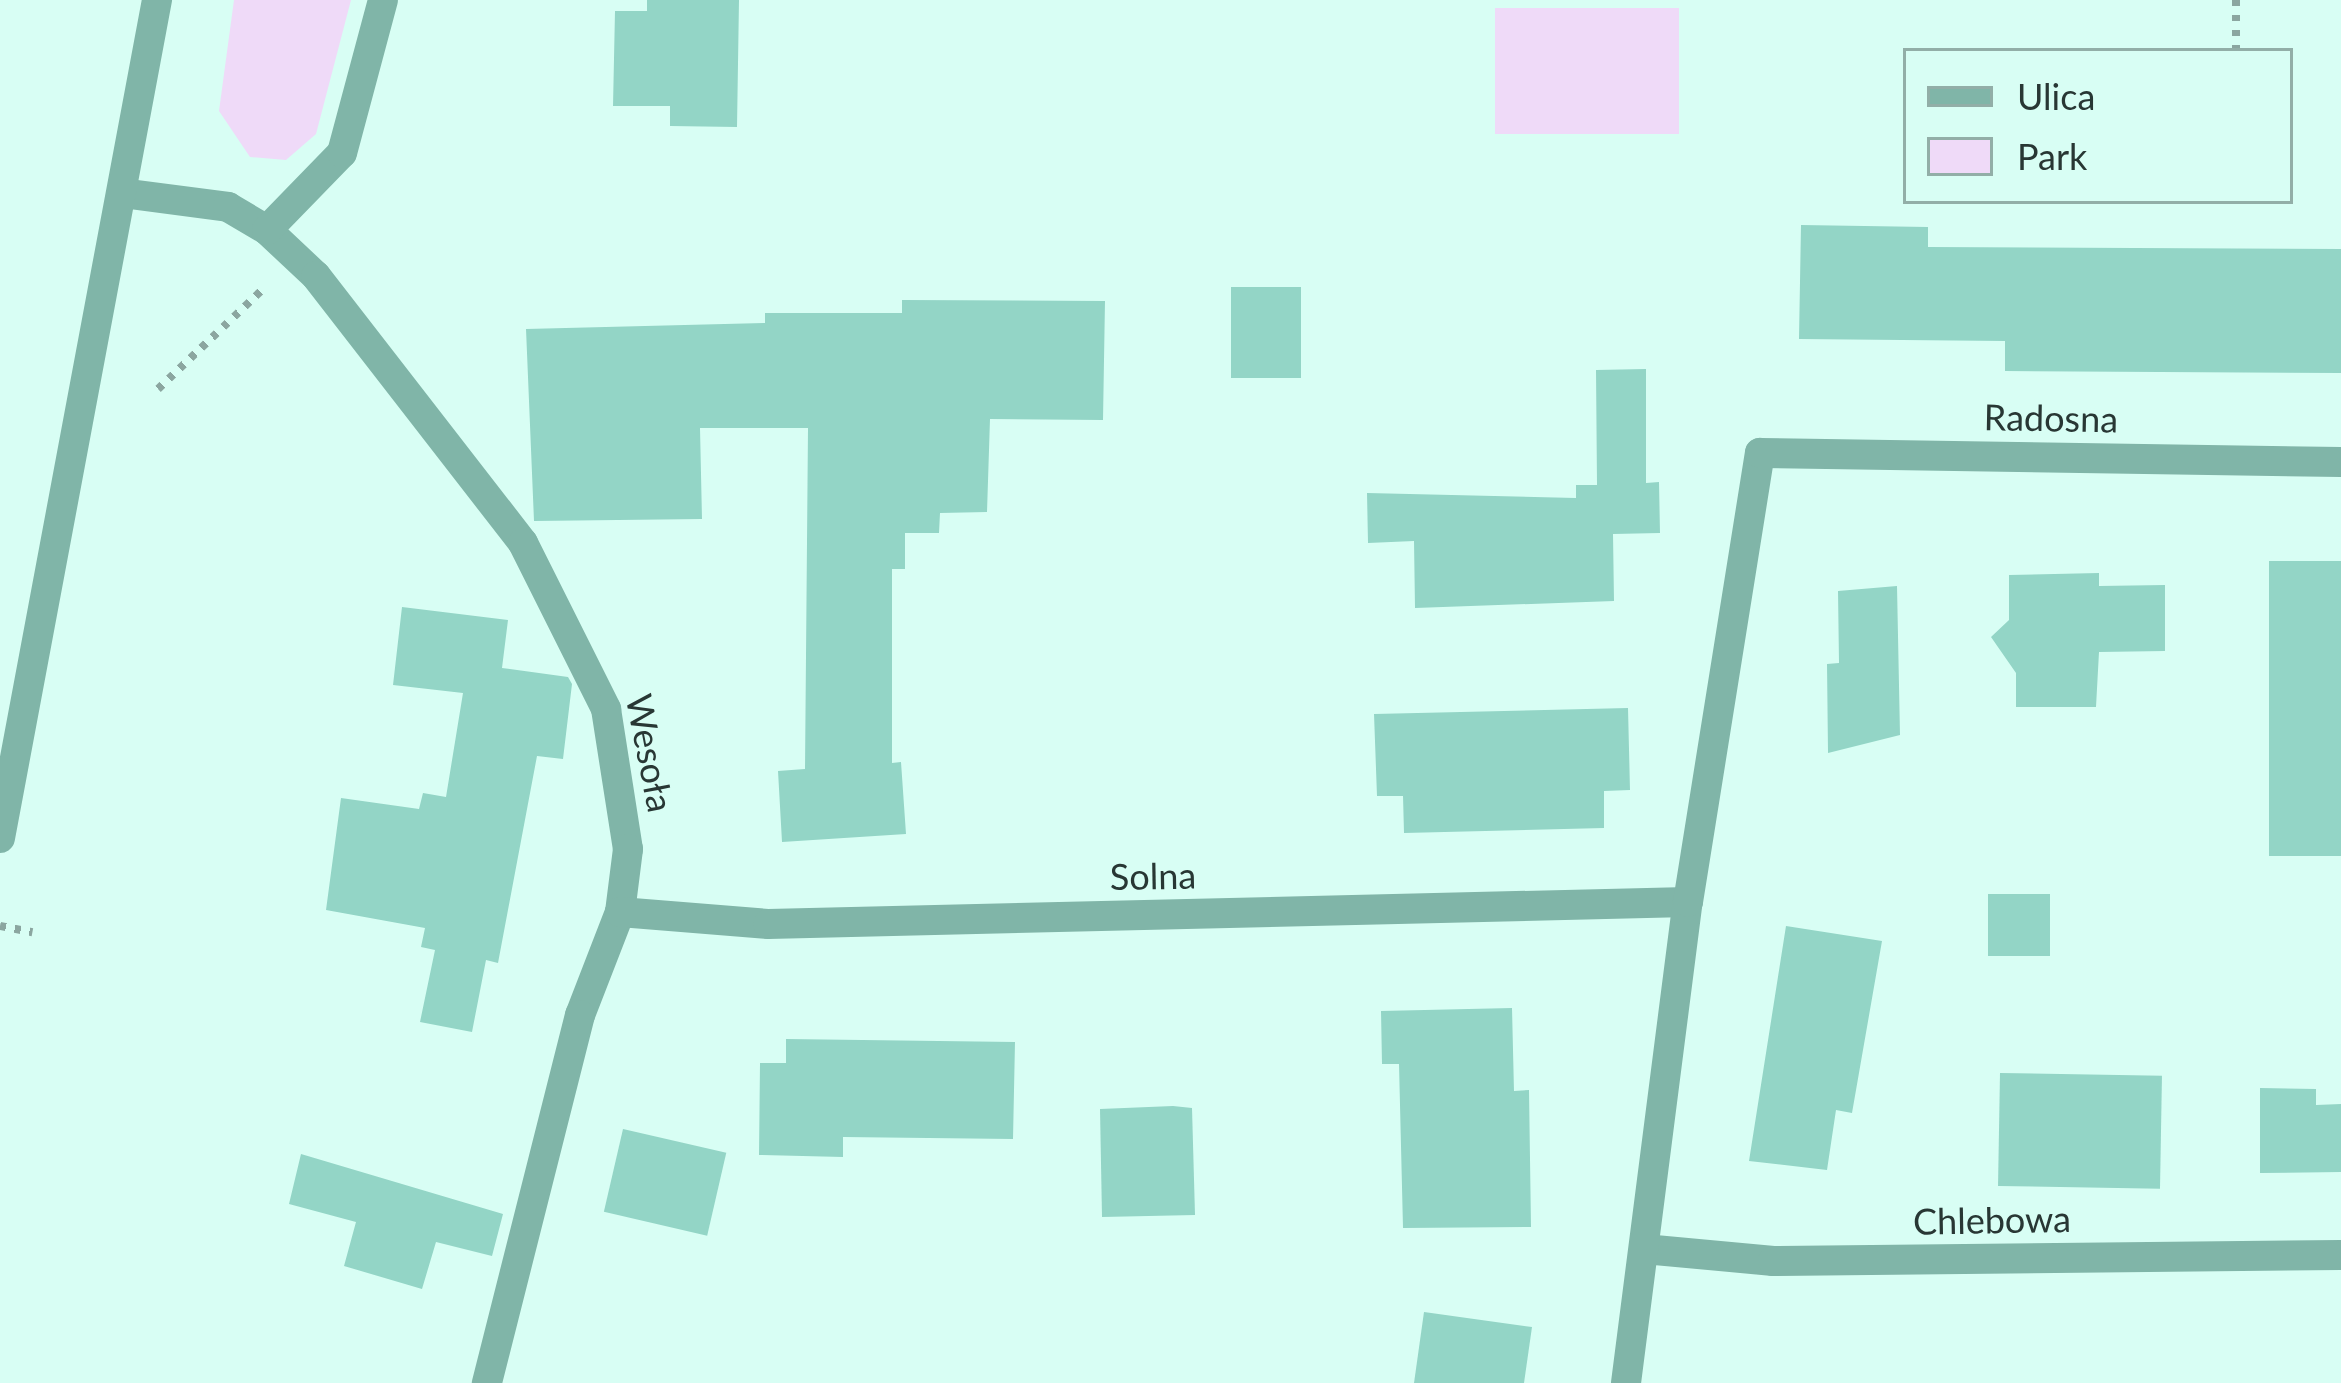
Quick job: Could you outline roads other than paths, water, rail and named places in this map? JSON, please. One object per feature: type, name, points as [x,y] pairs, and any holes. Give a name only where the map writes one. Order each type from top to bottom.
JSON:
[{"type":"street","points":[[0,838],[157,0]]},
{"type":"street","points":[[267,230],[342,153],[383,0]]},
{"type":"street","name":"Wesoła","points":[[122,193],[194,198],[267,230],[297,257],[474,470],[586,658],[623,785],[628,849],[620,912],[580,1016],[487,1383]]},
{"type":"street","name":"Radosna","points":[[1688,902],[1760,453],[2341,462]]},
{"type":"street","points":[[0,661],[32,660]]},
{"type":"street","points":[[1627,1383],[1688,902]]},
{"type":"street","name":"Solna","points":[[620,912],[768,924],[1688,902]]},
{"type":"street","name":"Chlebowa","points":[[1644,1249],[1773,1261],[2341,1256]]}]
